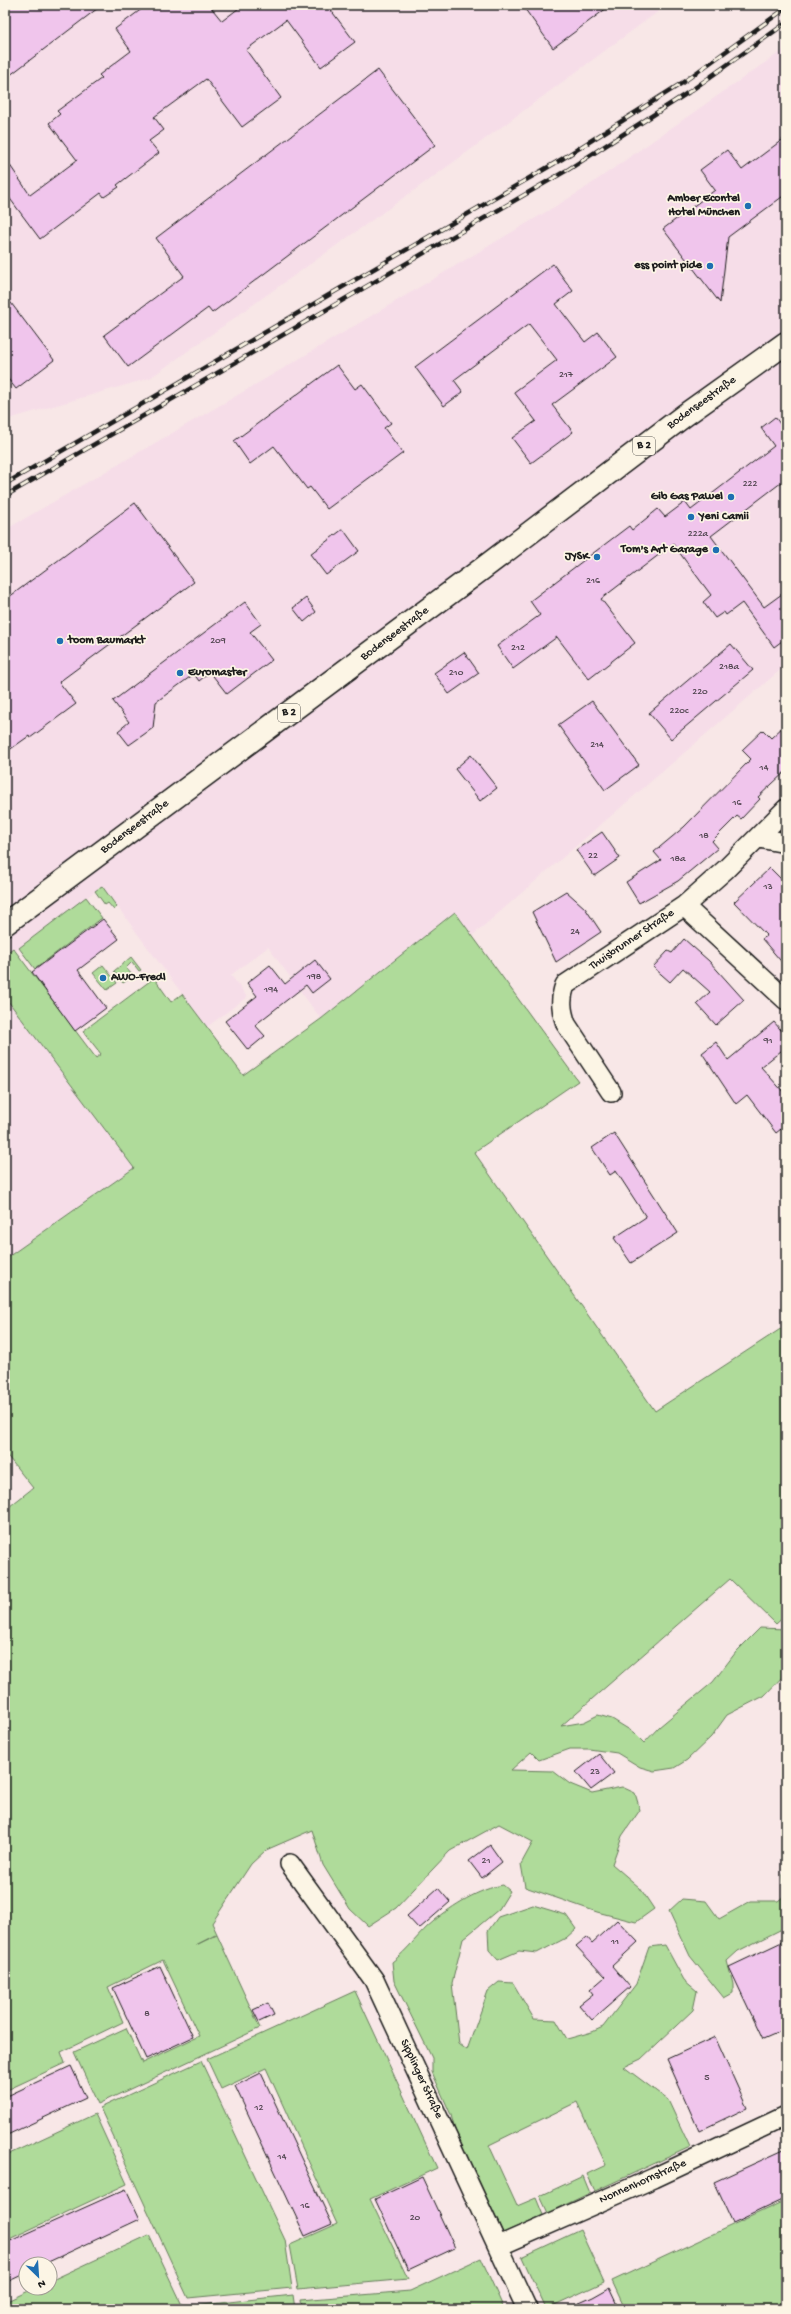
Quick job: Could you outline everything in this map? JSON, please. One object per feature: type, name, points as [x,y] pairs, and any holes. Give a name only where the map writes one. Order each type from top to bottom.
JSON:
[{"type":"main road","name":"Bodenseestraße","points":[[5,924],[476,574],[685,415],[786,343]]},
{"type":"street","name":"Thuisbrunner Straße","points":[[611,1092],[566,1024],[561,1011],[561,997],[565,985],[684,906],[759,838],[786,809]]},
{"type":"street","points":[[759,838],[786,843]]},
{"type":"street","points":[[684,906],[786,1000]]},
{"type":"street","name":"Sipplinger Straße","points":[[290,1864],[374,1980],[527,2309]]},
{"type":"street","name":"Nonnenhornstraße","points":[[499,2246],[654,2178],[786,2116]]},
{"type":"shaded area","points":[[5,5],[667,5],[451,164],[150,378],[5,420]]},
{"type":"shaded area","points":[[786,48],[786,665],[473,935],[455,912],[321,1019],[268,947],[231,975],[247,997],[207,1027],[102,886],[5,958],[5,530],[272,375],[581,191]]},
{"type":"shaded area","points":[[5,997],[134,1168],[5,1259]]},
{"type":"green space","points":[[102,886],[117,907],[114,910],[108,903],[105,905],[95,891]]},
{"type":"green space","points":[[86,897],[102,918],[35,969],[19,948]]},
{"type":"green space","points":[[455,912],[578,1081],[474,1152],[655,1411],[782,1328],[786,1333],[786,1615],[776,1624],[730,1579],[561,1726],[584,1722],[598,1715],[612,1719],[633,1732],[644,1743],[659,1727],[713,1682],[736,1652],[760,1628],[786,1629],[786,1673],[764,1696],[727,1715],[711,1737],[687,1760],[674,1768],[654,1771],[640,1767],[617,1753],[589,1749],[570,1749],[539,1760],[531,1752],[511,1770],[553,1771],[570,1784],[592,1793],[622,1787],[635,1793],[640,1810],[622,1836],[612,1864],[640,1888],[654,1909],[636,1922],[597,1912],[525,1887],[521,1864],[533,1842],[499,1824],[450,1851],[396,1908],[368,1926],[350,1909],[323,1865],[312,1830],[266,1850],[251,1864],[212,1923],[217,1934],[196,1945],[217,1935],[260,2028],[98,2104],[74,2052],[126,2028],[142,2063],[199,2036],[163,1960],[108,1987],[123,2022],[61,2052],[65,2063],[5,2091],[5,1510],[33,1488],[5,1453],[5,1259],[134,1168],[5,997],[5,954],[13,948],[96,1058],[101,1054],[83,1031],[154,978],[171,1002],[182,994],[243,1075],[321,1019]]},
{"type":"green space","points":[[131,957],[141,970],[139,971],[132,962],[126,968],[133,976],[123,983],[114,971]]},
{"type":"green space","points":[[103,965],[117,983],[107,990],[93,973]]},
{"type":"green space","points":[[786,1869],[786,1927],[738,1951],[727,1961],[733,1984],[733,1993],[724,1998],[690,1956],[669,1911],[682,1899],[706,1901],[719,1919],[751,1901],[778,1901],[784,1896],[783,1875]]},
{"type":"green space","points":[[503,1885],[510,1891],[499,1909],[463,1939],[452,1983],[459,2044],[467,2050],[488,1991],[499,1982],[513,1983],[534,2019],[556,2020],[567,2039],[592,2032],[603,2027],[636,1984],[649,1947],[665,1945],[684,1980],[697,1991],[693,2010],[641,2059],[624,2067],[668,2100],[690,2147],[595,2191],[587,2174],[606,2165],[577,2102],[489,2145],[517,2206],[536,2198],[543,2215],[503,2233],[455,2130],[451,2115],[432,2072],[432,2058],[394,1981],[392,1962],[449,1909],[467,1898],[485,1890]]},
{"type":"green space","points":[[533,1905],[566,1915],[576,1929],[566,1938],[537,1953],[519,1951],[498,1960],[489,1950],[488,1931],[498,1917]]},
{"type":"green space","points":[[355,1991],[437,2168],[370,2199],[408,2279],[298,2289],[290,2245],[337,2224],[266,2068],[221,2089],[207,2059]]},
{"type":"green space","points":[[201,2061],[285,2240],[292,2288],[188,2298],[100,2108]]},
{"type":"green space","points":[[95,2114],[127,2184],[5,2241],[5,2156]]},
{"type":"green space","points":[[583,2176],[590,2193],[548,2213],[540,2196]]},
{"type":"green space","points":[[786,2200],[786,2309],[625,2309],[612,2281]]},
{"type":"green space","points":[[580,2230],[604,2282],[546,2309],[522,2257]]},
{"type":"green space","points":[[149,2235],[182,2305],[172,2309],[5,2309],[5,2302],[18,2296],[58,2296],[58,2277]]},
{"type":"green space","points":[[481,2258],[504,2309],[301,2309],[300,2300],[410,2291]]},
{"type":"green space","points":[[293,2295],[295,2309],[193,2309],[192,2306]]},
{"type":"building","points":[[5,5],[102,5],[5,79]]},
{"type":"building","points":[[147,5],[209,5],[222,21],[243,5],[327,5],[355,42],[321,67],[286,20],[246,50],[281,98],[242,127],[206,79],[154,117],[164,130],[149,141],[159,153],[117,185],[119,187],[104,197],[101,193],[40,239],[5,192],[5,158],[30,195],[77,160],[49,123],[60,114],[57,111],[102,78],[99,75],[131,51],[115,29]]},
{"type":"building","points":[[522,5],[611,5],[553,48]]},
{"type":"building","points":[[378,70],[435,145],[212,313],[208,308],[128,367],[104,335],[184,276],[156,238]]},
{"type":"building","points":[[786,137],[786,194],[728,237],[720,303],[663,229],[715,190],[700,170],[727,150],[742,170]]},
{"type":"building","points":[[553,264],[573,291],[556,304],[585,342],[598,332],[617,357],[552,405],[573,432],[531,463],[512,438],[536,421],[514,392],[557,360],[529,324],[454,380],[463,392],[444,406],[415,367]]},
{"type":"building","points":[[5,295],[54,360],[16,389],[5,375]]},
{"type":"building","points":[[337,365],[355,389],[362,384],[391,423],[384,428],[403,453],[327,509],[310,487],[307,489],[274,446],[250,464],[234,441]]},
{"type":"building","points":[[775,417],[786,432],[786,479],[711,536],[764,607],[786,591],[786,638],[774,647],[742,603],[726,615],[724,612],[715,618],[703,602],[711,595],[673,544],[601,599],[635,643],[589,679],[557,637],[513,669],[497,646],[540,615],[530,601],[629,526],[632,530],[658,509],[665,517],[685,502],[691,510],[774,446],[761,428]]},
{"type":"building","name":"toom Baumarkt","points":[[135,503],[194,582],[59,682],[76,704],[30,738],[29,736],[5,753],[5,600]]},
{"type":"building","points":[[343,529],[359,551],[326,575],[310,554]]},
{"type":"building","points":[[306,598],[316,612],[304,622],[293,608]]},
{"type":"building","name":"Euromaster","points":[[245,602],[261,624],[250,632],[272,660],[227,694],[210,672],[199,681],[194,674],[156,702],[153,728],[129,745],[118,731],[129,722],[113,701]]},
{"type":"building","points":[[731,644],[753,670],[671,739],[649,713]]},
{"type":"building","points":[[464,652],[479,673],[449,694],[434,673]]},
{"type":"building","points":[[592,701],[639,765],[605,790],[558,725]]},
{"type":"building","points":[[786,724],[786,771],[758,797],[760,799],[741,819],[737,816],[712,841],[718,848],[678,881],[639,903],[626,882],[661,860],[654,852],[684,827],[751,759],[742,750],[763,730],[771,738]]},
{"type":"building","points":[[471,755],[497,788],[480,801],[455,769]]},
{"type":"building","points":[[602,832],[620,858],[594,876],[576,850]]},
{"type":"building","points":[[770,868],[786,884],[786,967],[762,939],[767,936],[734,902]]},
{"type":"building","points":[[566,891],[585,908],[601,932],[556,962],[532,912]]},
{"type":"building","points":[[103,919],[119,939],[78,970],[106,1008],[75,1031],[32,972]]},
{"type":"building","points":[[684,939],[709,961],[744,1000],[716,1025],[697,1004],[710,992],[683,968],[670,982],[653,967],[668,951],[672,953]]},
{"type":"building","points":[[315,960],[330,979],[312,993],[306,985],[255,1025],[265,1036],[248,1050],[225,1021],[257,996],[247,983],[270,965],[285,984]]},
{"type":"building","points":[[774,1022],[786,1036],[786,1047],[761,1067],[786,1095],[786,1125],[776,1133],[747,1095],[736,1104],[702,1053],[716,1042],[728,1060]]},
{"type":"building","points":[[614,1133],[678,1233],[631,1263],[614,1238],[646,1217],[616,1171],[610,1175],[592,1148]]},
{"type":"building","points":[[599,1754],[614,1773],[591,1790],[576,1772]]},
{"type":"building","points":[[490,1845],[502,1862],[482,1878],[469,1861]]},
{"type":"building","points":[[438,1888],[450,1902],[419,1929],[407,1916]]},
{"type":"building","points":[[617,1920],[638,1942],[612,1966],[630,1987],[592,2020],[579,2005],[593,1994],[590,1990],[605,1977],[576,1946],[587,1937],[592,1943]]},
{"type":"building","points":[[786,1940],[786,2029],[763,2039],[729,1967]]},
{"type":"building","points":[[160,1966],[193,2037],[146,2059],[113,1988]]},
{"type":"building","points":[[268,2003],[274,2015],[259,2022],[253,2010]]},
{"type":"building","points":[[715,2037],[747,2108],[699,2131],[667,2059]]},
{"type":"building","points":[[71,2066],[86,2098],[5,2136],[5,2097]]},
{"type":"building","points":[[261,2073],[332,2224],[305,2236],[235,2086]]},
{"type":"building","points":[[786,2149],[786,2198],[733,2223],[714,2182]]},
{"type":"building","points":[[422,2177],[455,2248],[408,2270],[375,2199]]},
{"type":"building","points":[[126,2189],[140,2219],[58,2257],[58,2256],[18,2256],[18,2277],[5,2283],[5,2248],[10,2246],[8,2242]]},
{"type":"building","points":[[609,2288],[619,2309],[566,2309],[593,2297]]},
{"type":"railway","points":[[5,484],[562,159],[682,83],[786,8]]},
{"type":"railway","points":[[5,496],[569,169],[689,92],[786,23]]},
{"type":"place","name":"Amber Econtel Hotel München","points":[[748,206]]},
{"type":"place","name":"ess point pide","points":[[710,266]]},
{"type":"place","name":"Gib Gas Pawel","points":[[731,497]]},
{"type":"place","name":"Yeni Camii","points":[[691,517]]},
{"type":"place","name":"Tom's Art Garage","points":[[716,550]]},
{"type":"place","name":"JYSK","points":[[597,557]]},
{"type":"place","name":"toom Baumarkt","points":[[60,641]]},
{"type":"place","name":"Euromaster","points":[[180,673]]},
{"type":"place","name":"AWO-Fredl","points":[[103,978]]}]
